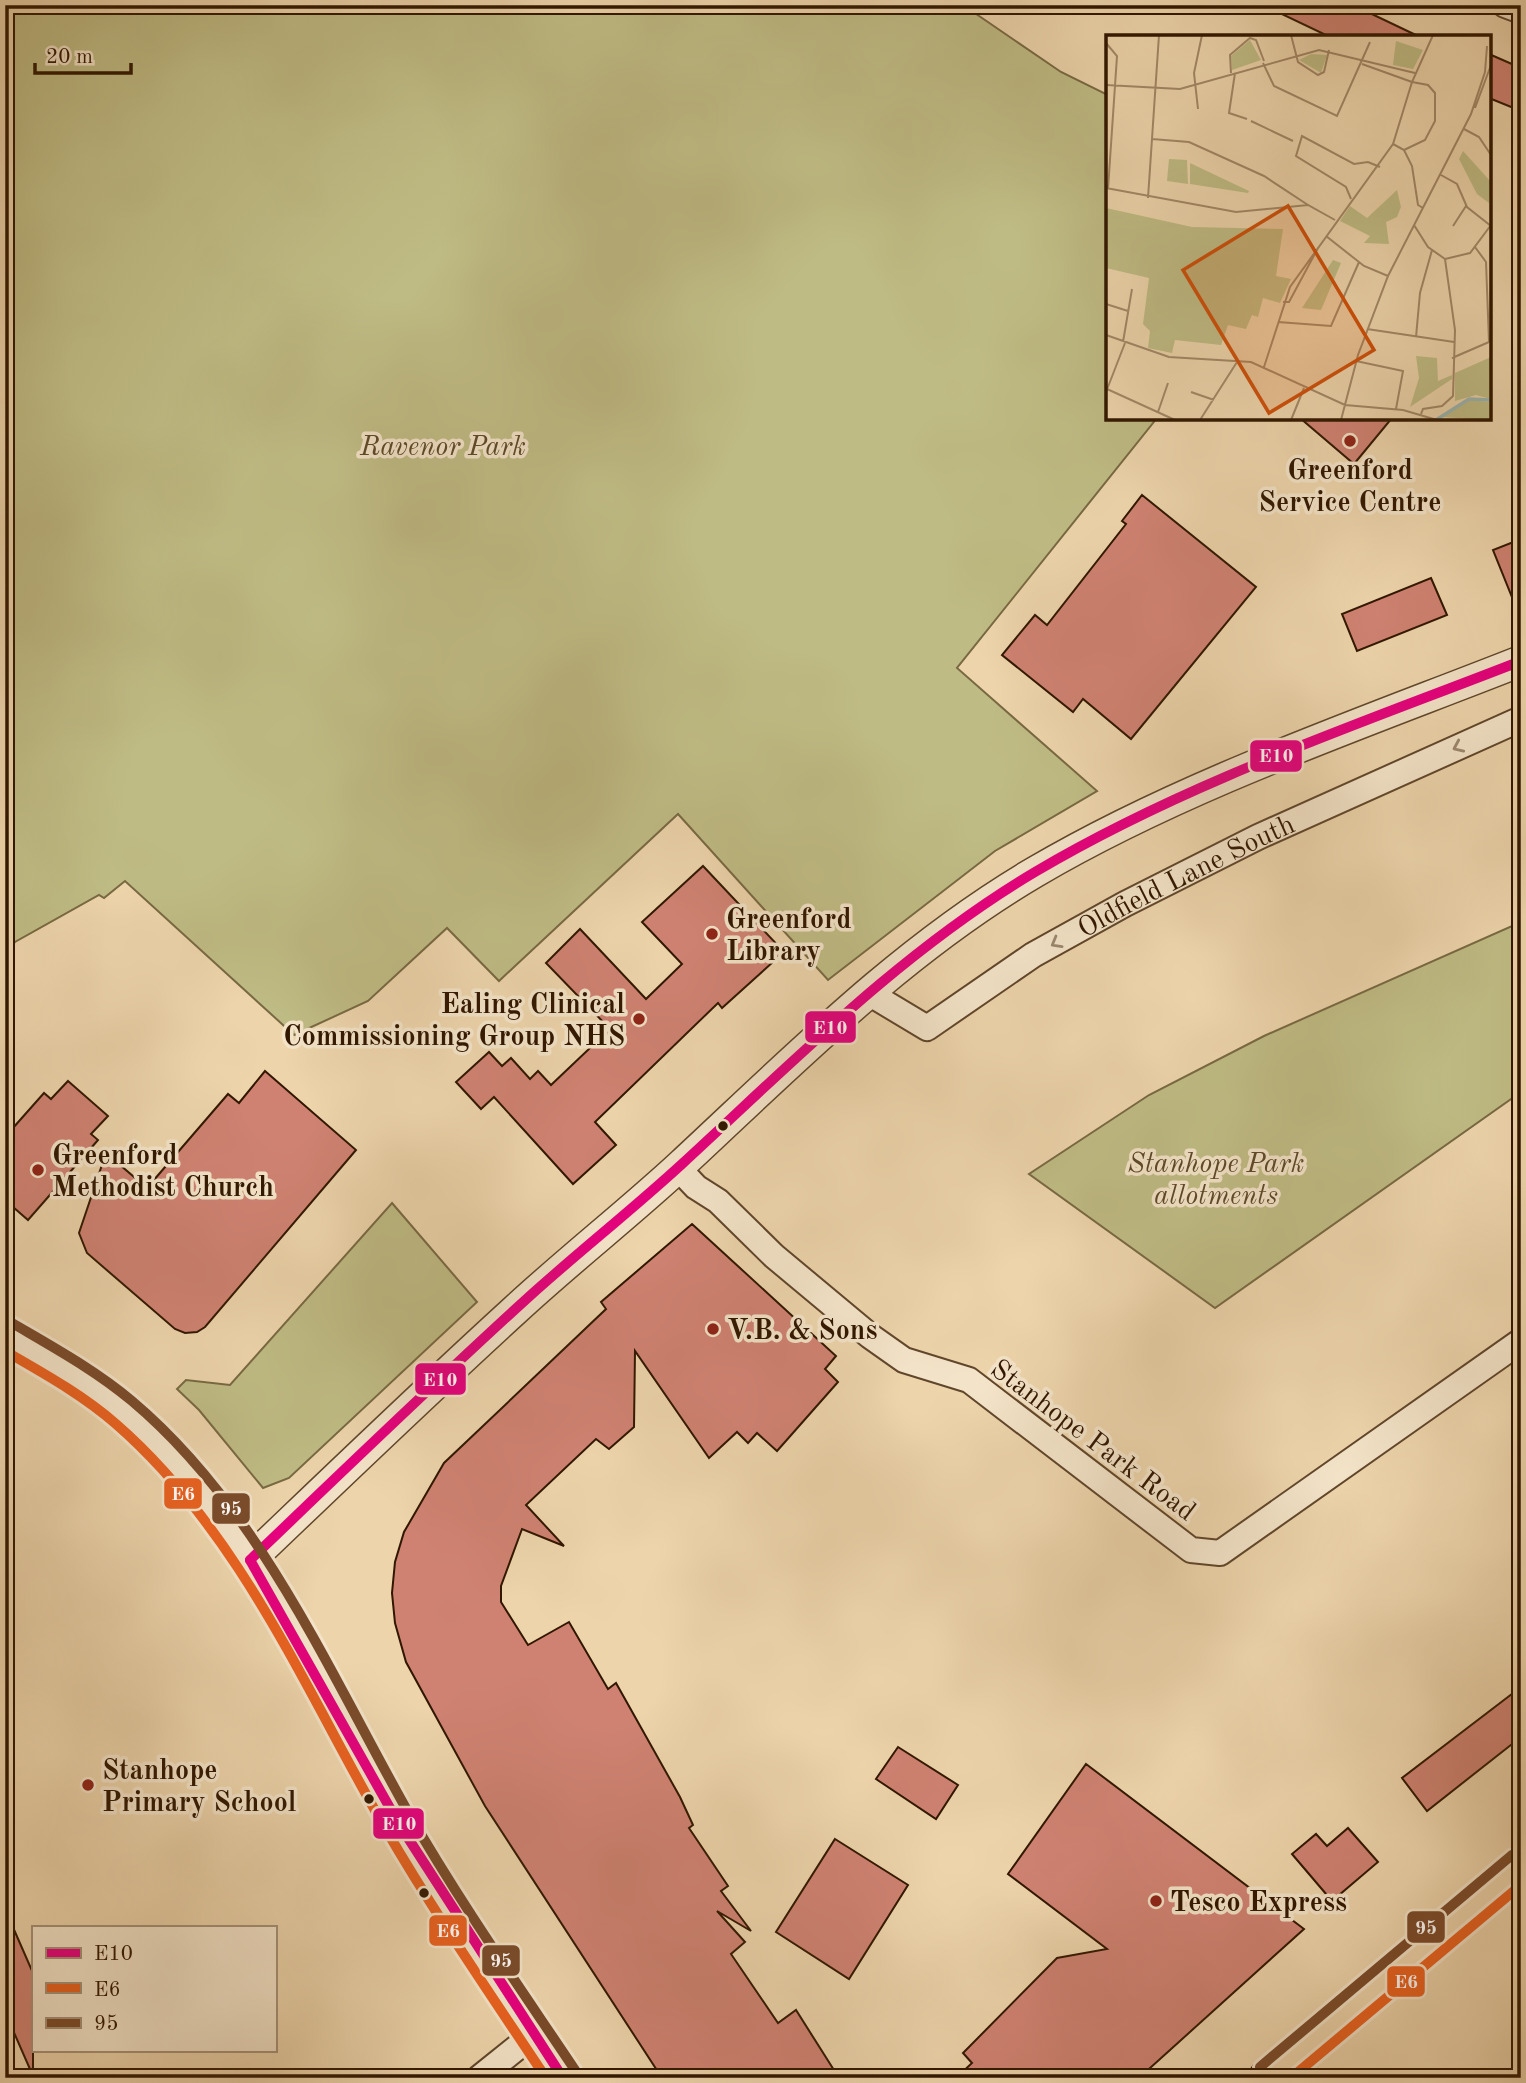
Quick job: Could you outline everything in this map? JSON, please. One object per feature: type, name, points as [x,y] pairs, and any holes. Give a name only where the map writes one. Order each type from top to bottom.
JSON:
[{"type":"main road","points":[[5,1335],[93,1390],[136,1423],[184,1474],[250,1560],[400,1824],[563,2078]]},
{"type":"main road","points":[[1269,2078],[1521,1866]]},
{"type":"street","points":[[1505,5],[1521,11]]},
{"type":"street","points":[[250,1560],[517,1308],[678,1168],[867,992],[919,951],[1034,872],[1137,819],[1280,755],[1521,661]]},
{"type":"street","name":"Oldfield Lane South","points":[[867,992],[927,1028],[1033,956],[1125,904],[1258,837],[1521,719]]},
{"type":"street","name":"Stanhope Park Road","points":[[678,1168],[696,1187],[714,1197],[774,1256],[870,1336],[905,1360],[969,1380],[1191,1550],[1220,1553],[1521,1341]]},
{"type":"street","points":[[480,2078],[534,2034]]},
{"type":"green space","name":"Ravenor Park","points":[[5,5],[963,5],[1061,72],[1106,94],[1106,420],[1155,420],[957,668],[1097,791],[995,851],[828,980],[678,814],[499,981],[447,928],[368,1001],[294,1035],[125,881],[104,898],[99,895],[15,942],[5,953]]},
{"type":"green space","name":"Stanhope Park allotments","points":[[1521,922],[1521,1092],[1215,1308],[1029,1174],[1149,1095],[1264,1036]]},
{"type":"green space","points":[[392,1203],[477,1302],[289,1478],[263,1488],[199,1410],[177,1389],[186,1380],[230,1385]]},
{"type":"building","points":[[1263,5],[1353,5],[1416,35],[1326,35]]},
{"type":"building","points":[[1491,55],[1521,68],[1521,111],[1491,99]]},
{"type":"building","name":"Greenford Service Centre","points":[[1302,420],[1390,420],[1354,464]]},
{"type":"building","points":[[1142,495],[1256,587],[1131,739],[1083,699],[1073,712],[1002,655],[1035,615],[1047,625],[1126,524],[1122,521]]},
{"type":"building","points":[[1521,539],[1521,617],[1520,617],[1493,550]]},
{"type":"building","points":[[1431,578],[1447,615],[1357,651],[1342,614]]},
{"type":"building","points":[[703,866],[784,952],[722,1008],[718,1003],[595,1122],[616,1145],[573,1184],[494,1097],[481,1109],[456,1082],[489,1052],[502,1066],[511,1058],[530,1079],[538,1071],[551,1085],[610,1029],[546,963],[580,929],[646,999],[682,964],[642,922]]},
{"type":"building","points":[[265,1071],[356,1150],[205,1327],[197,1332],[185,1333],[175,1329],[87,1253],[79,1233],[106,1153],[147,1188],[228,1094],[239,1103]]},
{"type":"building","name":"Greenford Methodist Church","points":[[68,1081],[108,1116],[91,1134],[98,1140],[28,1220],[5,1200],[5,1137],[44,1093],[51,1099]]},
{"type":"building","points":[[692,1224],[836,1356],[825,1369],[838,1382],[777,1451],[757,1433],[748,1443],[737,1432],[709,1458],[635,1351],[634,1427],[609,1449],[596,1439],[526,1505],[564,1546],[522,1529],[501,1586],[501,1602],[528,1645],[569,1622],[608,1689],[616,1683],[680,1797],[693,1825],[689,1828],[728,1886],[721,1891],[751,1931],[717,1911],[745,1942],[731,1954],[778,2023],[796,2010],[839,2078],[662,2078],[485,1806],[406,1662],[395,1623],[392,1593],[395,1562],[404,1532],[444,1463],[606,1309],[601,1302]]},
{"type":"building","points":[[1521,1687],[1521,1737],[1427,1811],[1402,1778]]},
{"type":"building","points":[[898,1747],[958,1785],[936,1819],[876,1779]]},
{"type":"building","name":"Tesco Express","points":[[1086,1764],[1304,1929],[1139,2078],[956,2078],[972,2063],[963,2053],[1057,1958],[1107,1949],[1008,1874]]},
{"type":"building","points":[[1348,1828],[1378,1862],[1332,1901],[1292,1854],[1316,1834],[1327,1846]]},
{"type":"building","points":[[835,1839],[908,1885],[849,1979],[776,1932]]},
{"type":"building","points":[[5,1909],[32,1971],[33,2076],[5,2012]]},
{"type":"transit line","name":"E10","points":[[250,1560],[496,1327],[663,1181],[851,1009],[939,936],[1035,872],[1152,810],[1335,732],[1521,661]]},
{"type":"transit line","name":"95","points":[[12,1323],[89,1369],[132,1401],[177,1444],[217,1490],[288,1593],[408,1812],[448,1878],[575,2070]]},
{"type":"transit line","name":"E6","points":[[5,1351],[103,1413],[160,1467],[199,1513],[267,1614],[404,1860],[546,2078]]},
{"type":"transit line","name":"E10","points":[[250,1560],[399,1824],[563,2078]]},
{"type":"transit line","name":"95","points":[[1260,2067],[1512,1855]]},
{"type":"transit line","name":"E6","points":[[1291,2078],[1521,1885]]},
{"type":"place","name":"Greenford Service Centre","points":[[1350,441]]},
{"type":"place","name":"Greenford Library","points":[[712,934]]},
{"type":"place","name":"Ealing Clinical Commissioning Group NHS","points":[[639,1019]]},
{"type":"place","name":"Greenford Methodist Church","points":[[38,1170]]},
{"type":"place","name":"V.B. & Sons","points":[[713,1329]]},
{"type":"place","name":"Stanhope Primary School","points":[[88,1785]]},
{"type":"place","name":"Tesco Express","points":[[1156,1901]]}]
